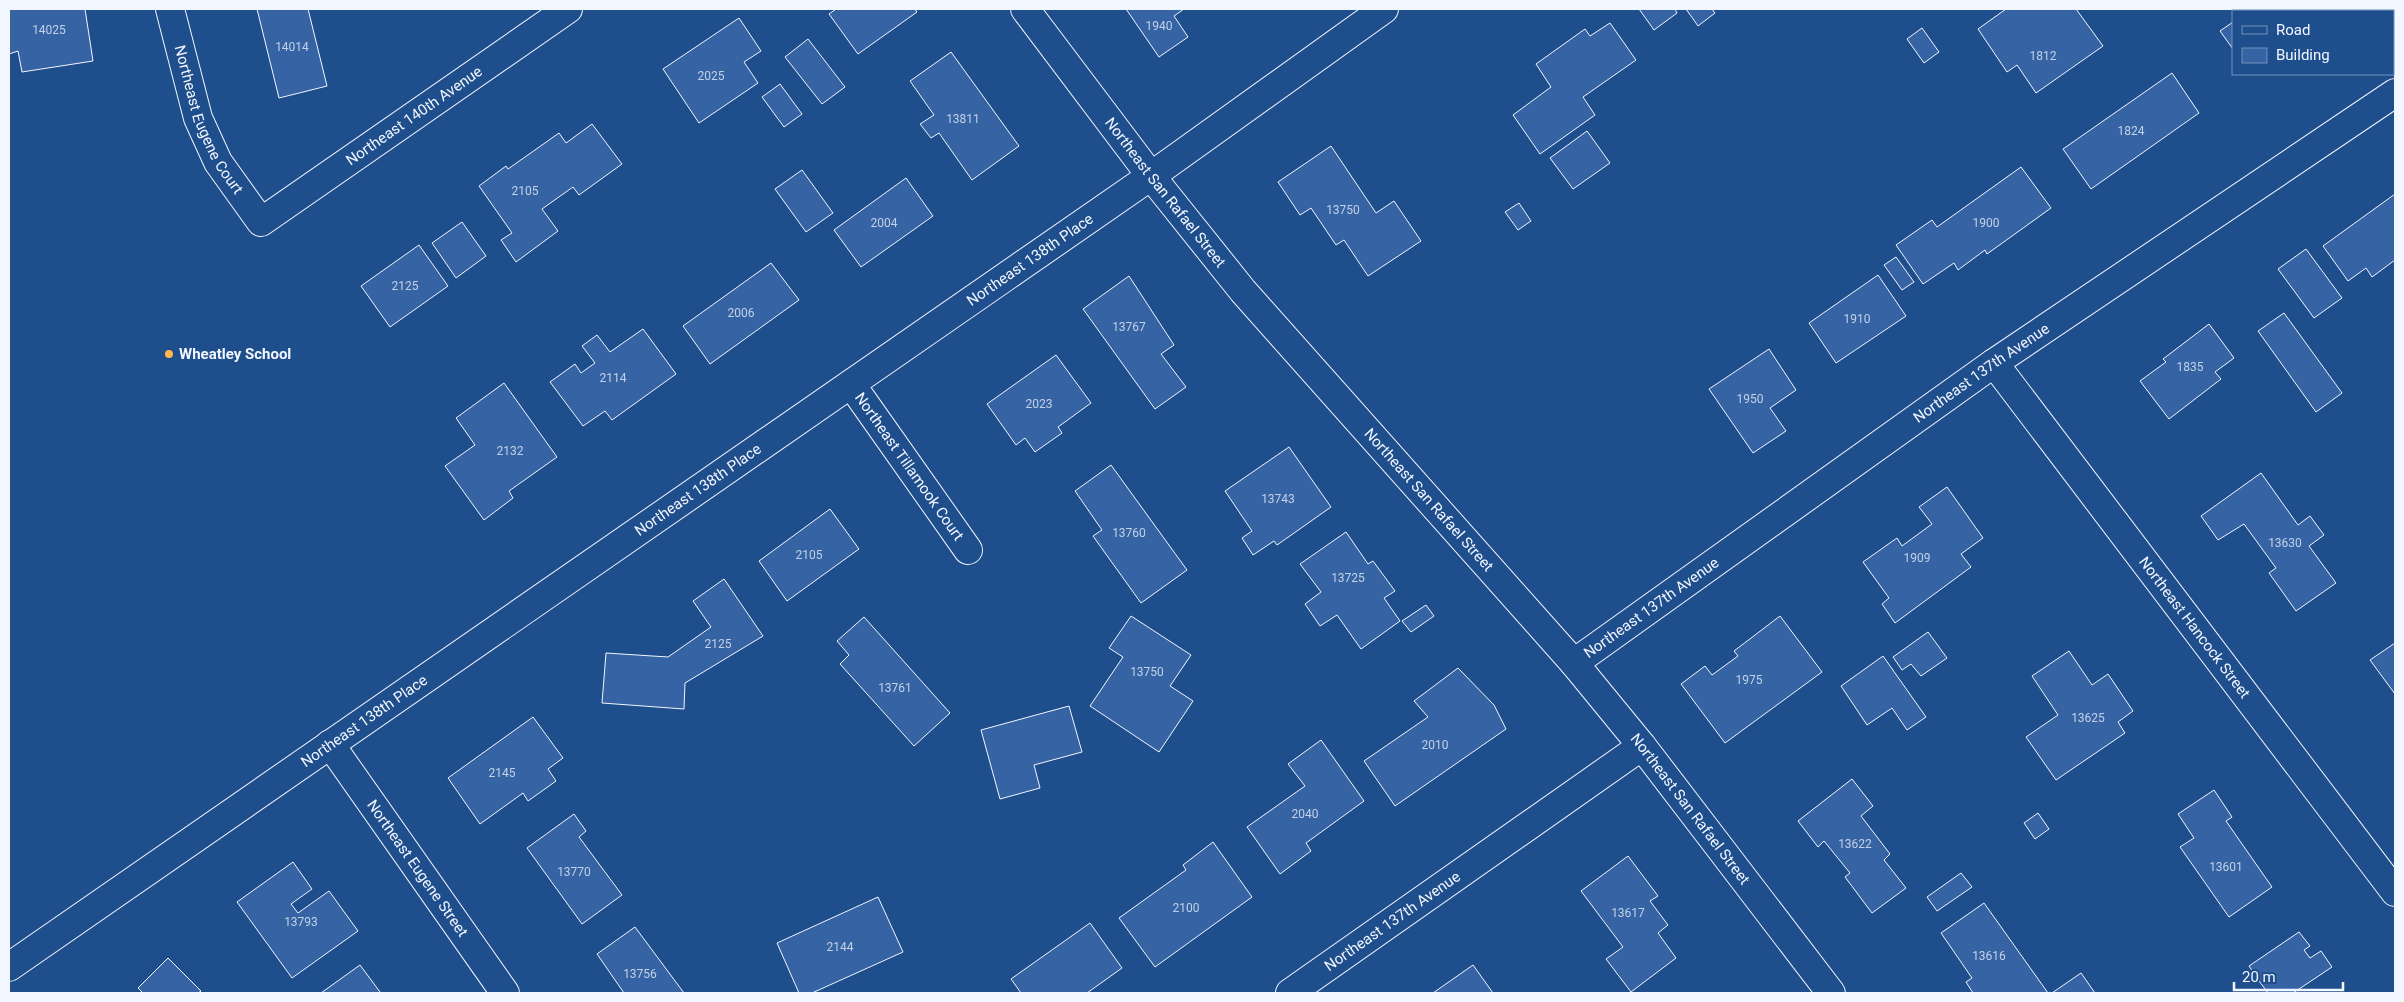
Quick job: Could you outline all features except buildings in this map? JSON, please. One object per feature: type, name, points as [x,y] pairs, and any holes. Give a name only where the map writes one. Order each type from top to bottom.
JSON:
[{"type":"street","name":"Northeast Eugene Court","points":[[170,9],[198,118],[218,162],[261,222]]},
{"type":"street","name":"Northeast 140th Avenue","points":[[261,222],[568,9]]},
{"type":"street","name":"Northeast San Rafael Street","points":[[1025,9],[1196,234],[1278,332],[1574,663],[1642,746],[1831,993]]},
{"type":"street","name":"Northeast 138th Place","points":[[9,967],[1151,176],[1384,9]]},
{"type":"street","name":"Northeast 137th Avenue","points":[[1574,663],[1994,363],[2395,93]]},
{"type":"street","name":"Northeast Hancock Street","points":[[1994,363],[2395,892]]},
{"type":"street","name":"Northeast Tillamook Court","points":[[851,384],[968,550]]},
{"type":"street","name":"Northeast Eugene Street","points":[[330,744],[505,993]]},
{"type":"street","name":"Northeast 137th Avenue","points":[[1290,993],[1642,746]]},
{"type":"place","name":"Wheatley School","points":[[169,354]]}]
